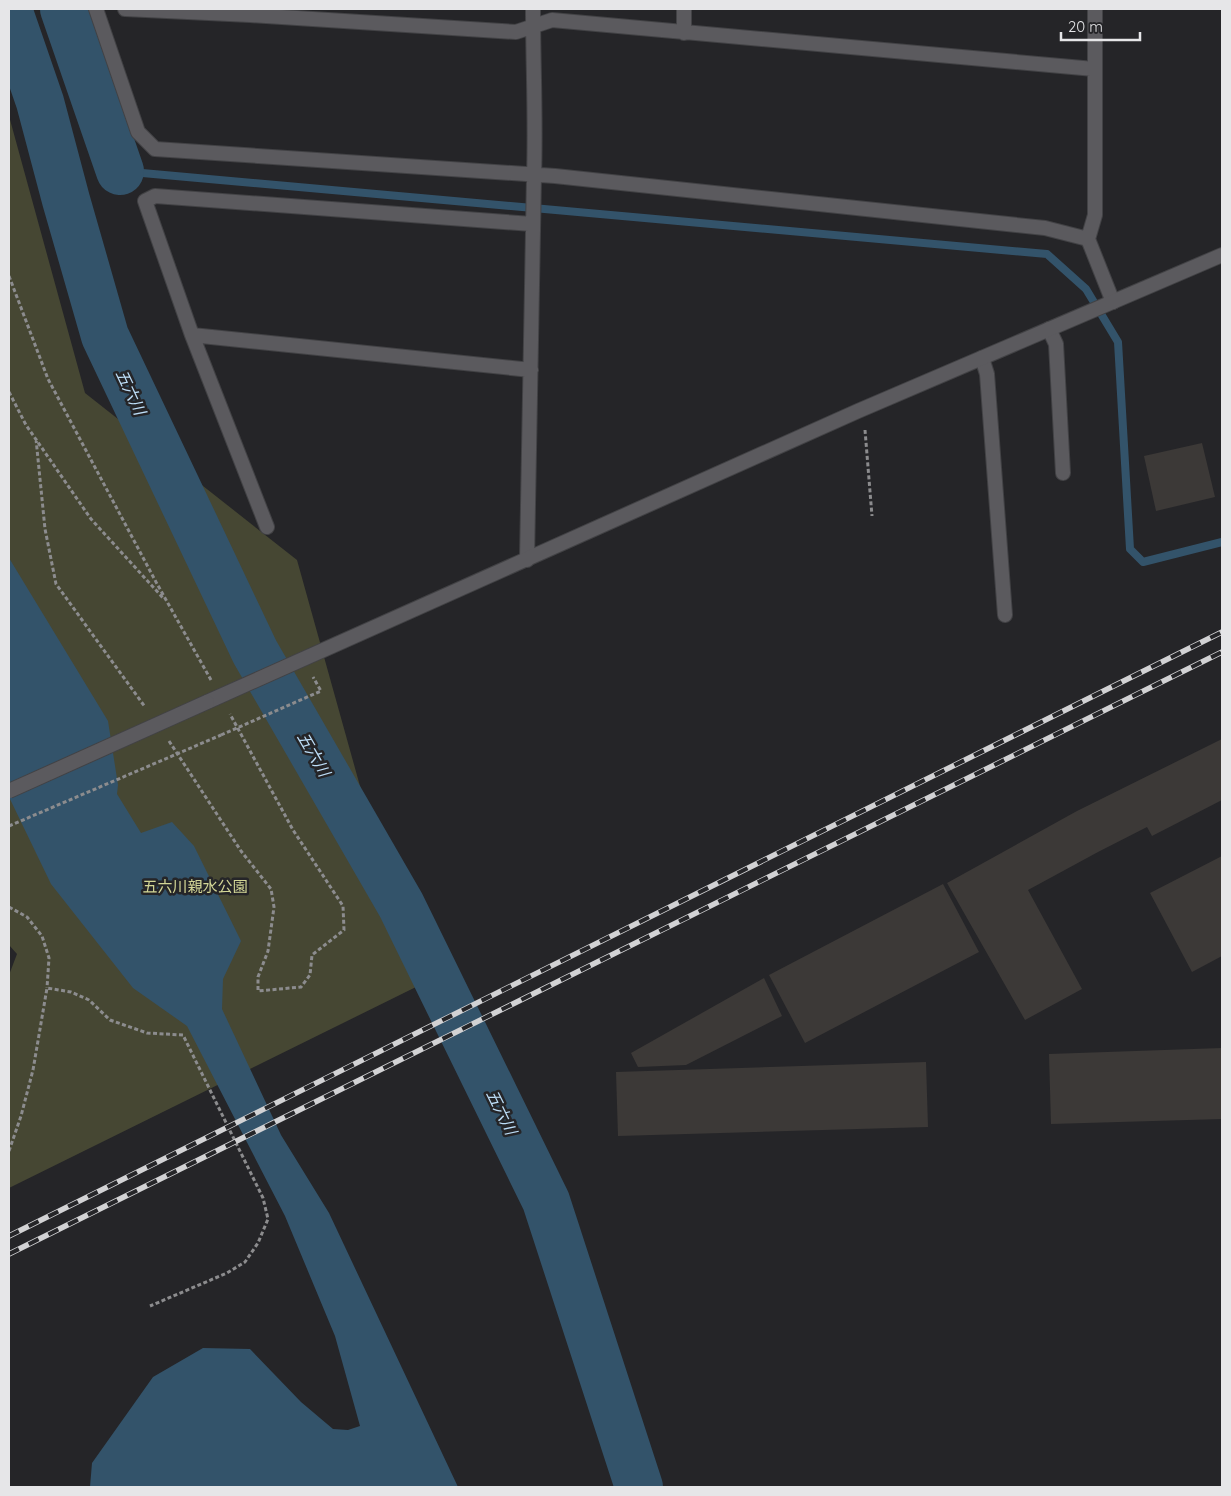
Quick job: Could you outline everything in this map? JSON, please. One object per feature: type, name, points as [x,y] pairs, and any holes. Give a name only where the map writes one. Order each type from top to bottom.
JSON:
[{"type":"street","points":[[96,9],[138,132],[154,149],[534,175],[1045,228],[1088,239]]},
{"type":"street","points":[[124,9],[250,12],[516,32],[552,20],[1094,69]]},
{"type":"street","points":[[527,560],[532,370],[533,9]]},
{"type":"street","points":[[684,9],[684,33]]},
{"type":"street","points":[[1095,9],[1095,215],[1088,239],[1113,302]]},
{"type":"street","points":[[267,527],[192,335],[145,201],[155,196],[532,224]]},
{"type":"street","points":[[9,791],[858,411],[1222,255]]},
{"type":"street","points":[[1049,329],[1056,344],[1064,473]]},
{"type":"street","points":[[192,335],[532,370]]},
{"type":"street","points":[[982,358],[987,374],[1005,615]]},
{"type":"path","points":[[9,276],[48,379],[293,830],[343,906],[344,930],[312,955],[310,975],[301,987],[268,991]]},
{"type":"path","points":[[9,392],[26,425],[91,519],[168,603]]},
{"type":"path","points":[[858,411],[865,428],[872,516]]},
{"type":"path","points":[[9,826],[302,700]]},
{"type":"path","points":[[9,907],[27,917],[42,936],[49,958],[47,988],[32,1070],[21,1116],[9,1151]]},
{"type":"path","points":[[47,988],[71,992],[89,1000],[110,1020],[147,1033],[183,1035],[263,1198],[268,1219],[258,1243],[245,1262],[227,1273],[150,1306]]},
{"type":"green space","name":"五六川親水公園","points":[[9,116],[85,393],[297,560],[416,987],[9,1188],[9,975],[17,954],[9,945]]},
{"type":"water","points":[[9,558],[108,721],[118,785],[117,794],[141,833],[172,822],[194,846],[241,941],[223,979],[222,1009],[281,1135],[329,1213],[458,1487],[90,1487],[92,1463],[153,1377],[203,1348],[250,1349],[301,1402],[333,1429],[348,1430],[360,1426],[335,1336],[285,1216],[187,1026],[133,988],[51,884],[9,797]]},
{"type":"building","points":[[1202,443],[1215,497],[1156,511],[1144,456]]},
{"type":"building","points":[[1222,739],[1222,800],[1152,836],[1147,827],[1028,890],[1082,989],[1025,1020],[947,883],[1077,811]]},
{"type":"building","points":[[1222,856],[1222,956],[1192,972],[1150,893]]},
{"type":"building","points":[[943,884],[979,952],[805,1043],[769,975]]},
{"type":"building","points":[[764,978],[782,1016],[686,1065],[638,1067],[631,1053]]},
{"type":"building","points":[[1222,1048],[1222,1119],[1051,1124],[1049,1054]]},
{"type":"building","points":[[926,1062],[928,1127],[618,1136],[616,1072]]},
{"type":"waterway","points":[[64,9],[120,171]]},
{"type":"waterway","name":"五六川","points":[[9,12],[40,102],[105,336],[255,652],[401,905],[546,1201],[639,1487]]},
{"type":"waterway","points":[[120,171],[1047,254],[1086,289],[1118,342],[1130,549],[1143,562],[1222,542]]},
{"type":"railway","points":[[9,1236],[1222,632]]},
{"type":"railway","points":[[9,1254],[1222,652]]}]
